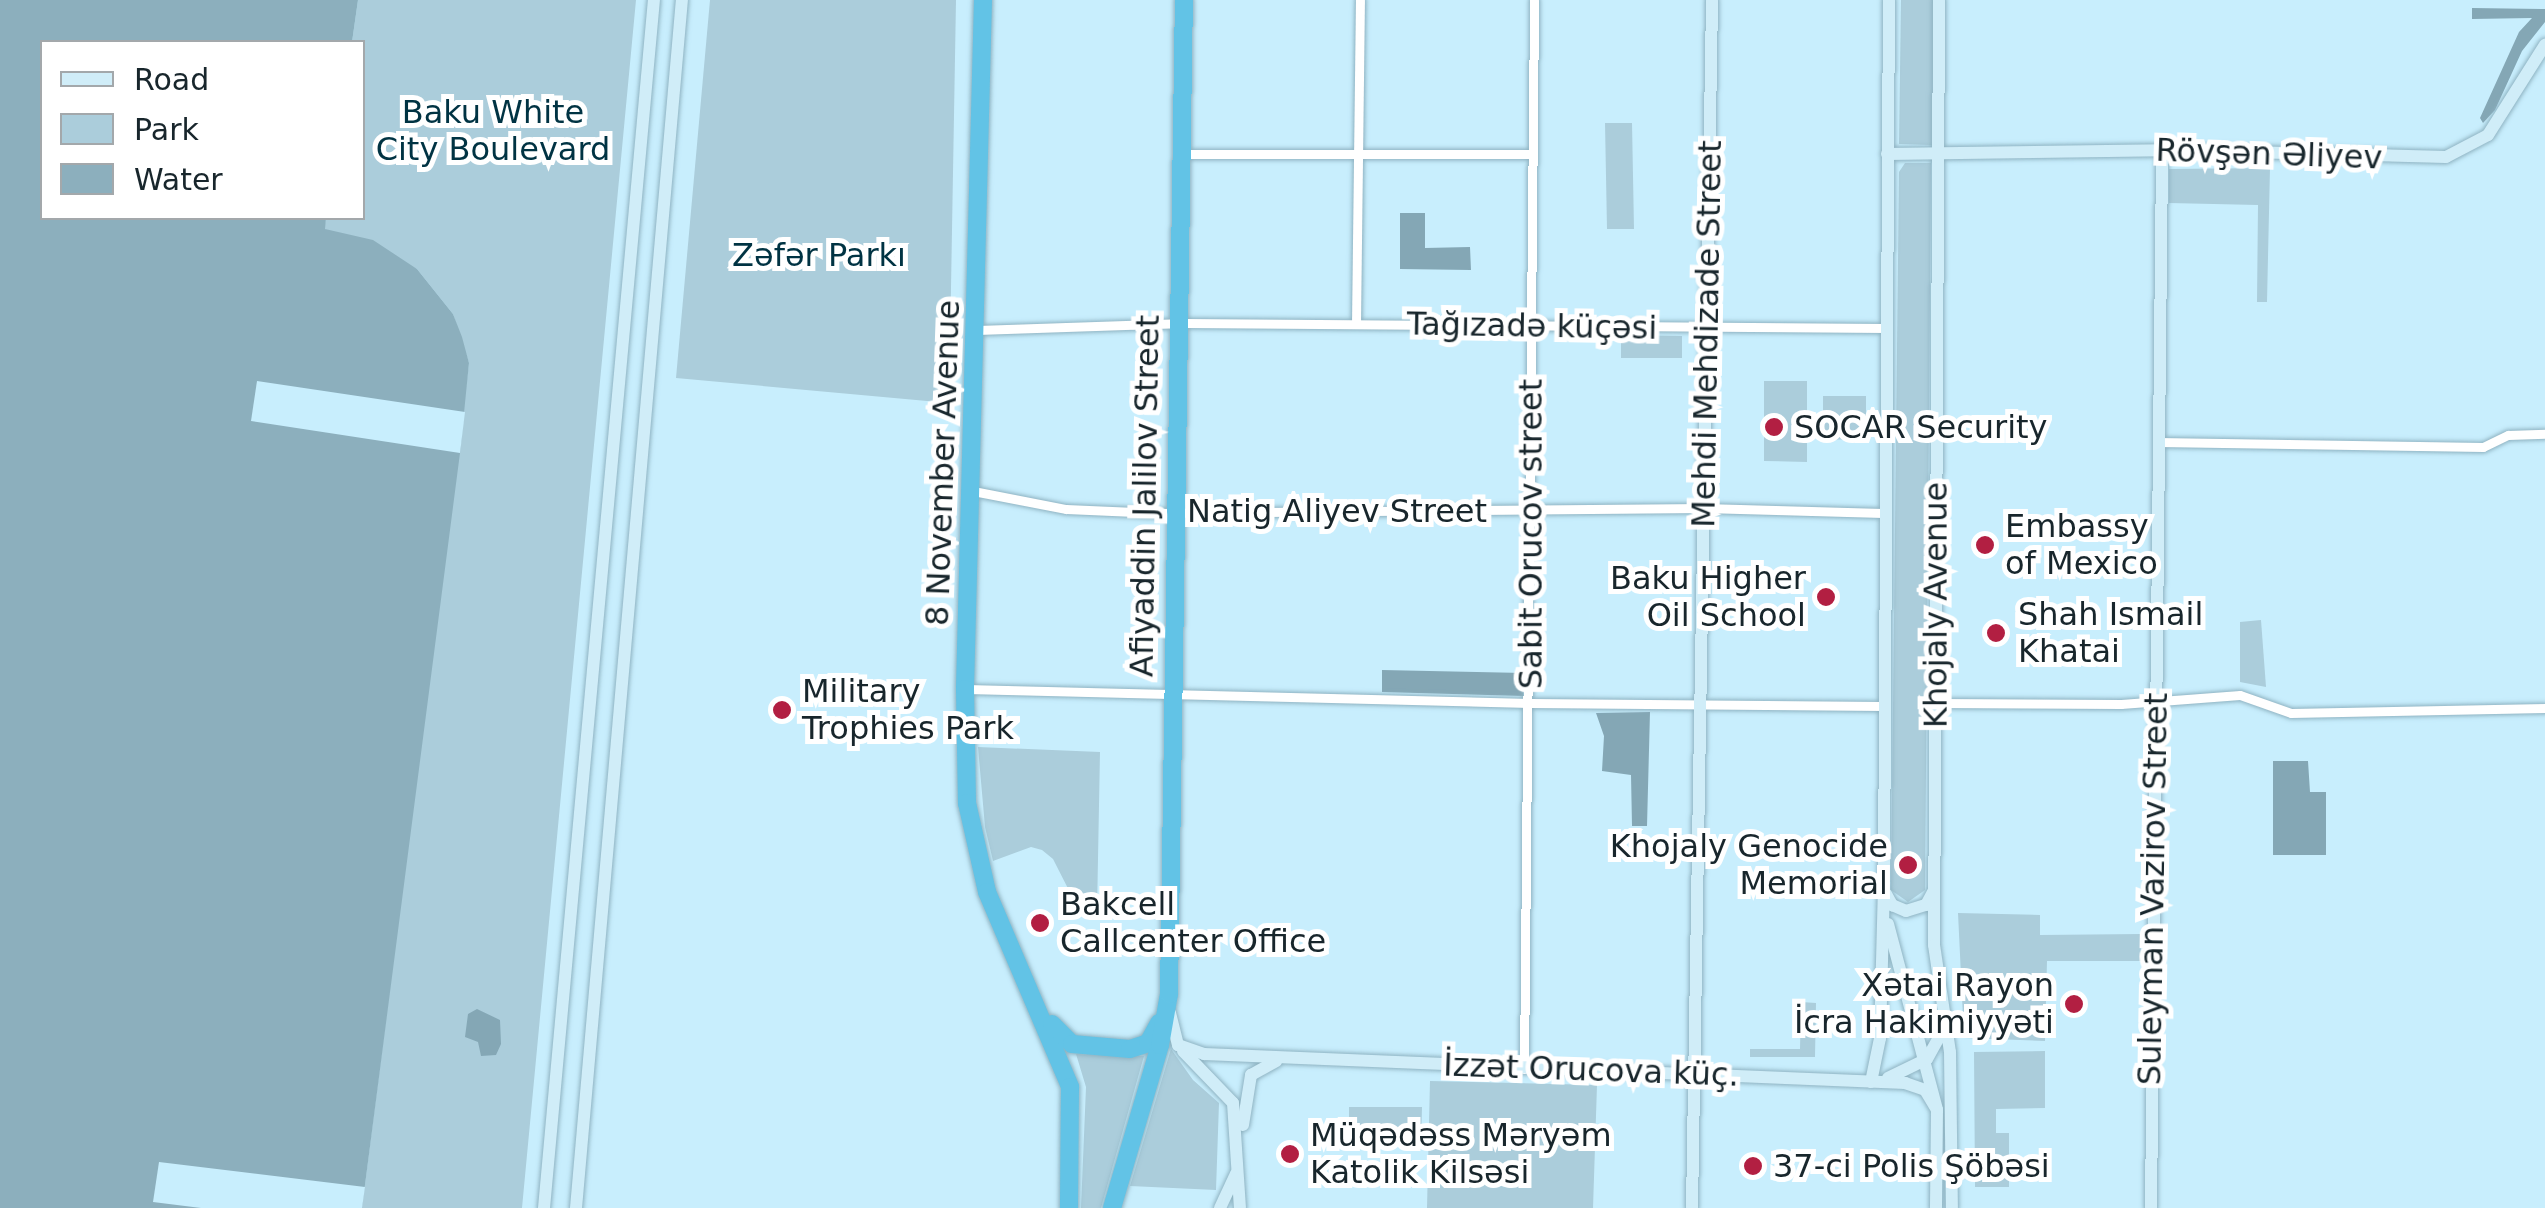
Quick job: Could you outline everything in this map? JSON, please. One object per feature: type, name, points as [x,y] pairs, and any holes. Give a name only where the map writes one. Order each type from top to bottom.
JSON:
[{"type":"highway","name":"8 November Avenue","points":[[984,0],[965,689],[966,789],[975,853],[996,914],[1040,1008],[1072,1099],[1070,1208]]},
{"type":"highway","name":"Afiyaddin Jalilov Street","points":[[1168,994],[1184,0]]},
{"type":"highway","points":[[1040,1008],[1072,1044],[1130,1049],[1152,1038],[1168,994]]},
{"type":"highway","points":[[1112,1208],[1160,1045],[1168,994]]},
{"type":"main road","points":[[544,1208],[654,0]]},
{"type":"main road","points":[[576,1208],[682,0]]},
{"type":"main road","name":"Mehdi Mehdizade Street","points":[[1692,1208],[1712,0]]},
{"type":"main road","name":"Khojaly Avenue","points":[[1871,1082],[1880,1038],[1884,882],[1889,0]]},
{"type":"main road","name":"Khojaly Avenue","points":[[1940,0],[1934,884],[1942,1009],[1950,1052],[1952,1208]]},
{"type":"main road","name":"Rövşən Əliyev","points":[[1887,154],[2162,150],[2446,157],[2488,134],[2545,46]]},
{"type":"main road","name":"Suleyman Vazirov Street","points":[[2151,1208],[2162,150]]},
{"type":"main road","points":[[1884,882],[1892,906],[1906,911],[1926,905],[1934,884]]},
{"type":"main road","name":"Khojaly Avenue","points":[[1884,882],[1891,942],[1938,1110],[1936,1208]]},
{"type":"main road","points":[[1168,994],[1178,1045],[1233,1103],[1240,1152],[1230,1192],[1220,1208]]},
{"type":"main road","points":[[1926,1060],[1938,1039],[1942,1009]]},
{"type":"main road","name":"İzzət Orucova küç.","points":[[1178,1045],[1204,1054],[1283,1059],[1915,1085],[1932,1096],[1938,1110]]},
{"type":"main road","points":[[1871,1082],[1902,1074],[1950,1052]]},
{"type":"main road","points":[[1240,1208],[1240,1152],[1248,1084],[1256,1069],[1283,1059]]},
{"type":"street","points":[[1356,324],[1360,0]]},
{"type":"street","name":"Sabit Orucov street","points":[[1524,1069],[1534,0]]},
{"type":"street","points":[[1180,154],[1532,154]]},
{"type":"street","name":"Tağızadə küçəsi","points":[[977,330],[1178,324],[1886,328]]},
{"type":"street","points":[[2158,442],[2483,447],[2502,437],[2545,434]]},
{"type":"street","name":"Natig Aliyev Street","points":[[973,491],[1066,509],[1176,512],[1704,508],[1884,513]]},
{"type":"street","points":[[965,689],[1530,703],[1883,706]]},
{"type":"street","points":[[1936,702],[2240,696],[2291,712],[2545,708]]},
{"type":"green space","name":"Baku White City Boulevard","points":[[358,0],[636,0],[522,1208],[362,1208],[469,363],[453,314],[417,269],[324,229],[326,220],[365,220],[365,40],[352,40]]},
{"type":"green space","name":"Zəfər Parkı","points":[[710,0],[956,0],[949,403],[676,378]]},
{"type":"green space","points":[[1901,0],[1934,0],[1932,145],[1899,144]]},
{"type":"green space","points":[[1605,123],[1632,123],[1634,229],[1607,229]]},
{"type":"green space","points":[[1905,163],[1931,163],[1925,890],[1908,902],[1891,890],[1899,172]]},
{"type":"green space","points":[[2270,168],[2267,302],[2257,302],[2258,205],[2169,203],[2169,169]]},
{"type":"green space","points":[[1621,335],[1682,336],[1682,358],[1621,358]]},
{"type":"green space","points":[[1764,381],[1807,381],[1807,462],[1764,461]]},
{"type":"green space","points":[[1823,396],[1866,396],[1866,439],[1823,440]]},
{"type":"green space","points":[[2261,620],[2266,687],[2240,682],[2240,622]]},
{"type":"green space","points":[[978,747],[1100,752],[1097,912],[1083,918],[1053,859],[1042,850],[1031,847],[993,861],[985,827]]},
{"type":"green space","points":[[1958,913],[2040,915],[2040,935],[2141,934],[2141,961],[2047,961],[2045,1041],[1964,1038]]},
{"type":"green space","points":[[1801,1002],[1816,1003],[1815,1057],[1750,1057],[1750,1049],[1800,1049]]},
{"type":"green space","points":[[1171,1049],[1193,1080],[1219,1103],[1216,1190],[1130,1186]]},
{"type":"green space","points":[[2045,1051],[2045,1108],[1996,1109],[1996,1133],[2009,1133],[2009,1187],[1975,1187],[1974,1052]]},
{"type":"green space","points":[[1076,1054],[1144,1056],[1101,1208],[1081,1208],[1086,1087]]},
{"type":"green space","points":[[1430,1081],[1597,1085],[1593,1208],[1427,1208]]},
{"type":"green space","points":[[1349,1107],[1422,1107],[1421,1145],[1349,1145]]},
{"type":"shaded area","points":[[2472,8],[2545,9],[2545,22],[2522,51],[2495,110],[2483,123],[2480,118],[2519,32],[2532,18],[2472,19]]},
{"type":"shaded area","points":[[1400,213],[1425,213],[1425,248],[1470,247],[1471,270],[1400,269]]},
{"type":"shaded area","points":[[1382,670],[1524,673],[1523,696],[1382,692]]},
{"type":"shaded area","points":[[1650,712],[1647,826],[1632,826],[1631,775],[1602,771],[1604,736],[1596,713]]},
{"type":"shaded area","points":[[2273,761],[2308,761],[2310,792],[2326,792],[2326,855],[2273,855]]},
{"type":"shaded area","points":[[477,1009],[500,1020],[501,1044],[496,1055],[481,1056],[478,1042],[465,1037],[468,1014]]},
{"type":"water","points":[[0,0],[358,0],[352,40],[40,40],[40,220],[326,220],[325,229],[373,240],[417,269],[453,314],[462,337],[469,363],[460,453],[362,1208],[0,1208]]},
{"type":"pier","points":[[257,381],[465,412],[460,453],[251,421]]},
{"type":"pier","points":[[159,1162],[365,1187],[362,1208],[201,1208],[153,1202]]},
{"type":"place","name":"SOCAR Security","points":[[1774,427]]},
{"type":"place","name":"Embassy of Mexico","points":[[1985,545]]},
{"type":"place","name":"Baku Higher Oil School","points":[[1826,597]]},
{"type":"place","name":"Shah Ismail Khatai","points":[[1996,633]]},
{"type":"place","name":"Military Trophies Park","points":[[782,710]]},
{"type":"place","name":"Khojaly Genocide Memorial","points":[[1908,865]]},
{"type":"place","name":"Bakcell Callcenter Office","points":[[1040,923]]},
{"type":"place","name":"Xətai Rayon İcra Hakimiyyəti","points":[[2074,1004]]},
{"type":"place","name":"Müqədəss Məryəm Katolik Kilsəsi","points":[[1290,1154]]},
{"type":"place","name":"37-ci Polis Şöbəsi","points":[[1753,1166]]}]
